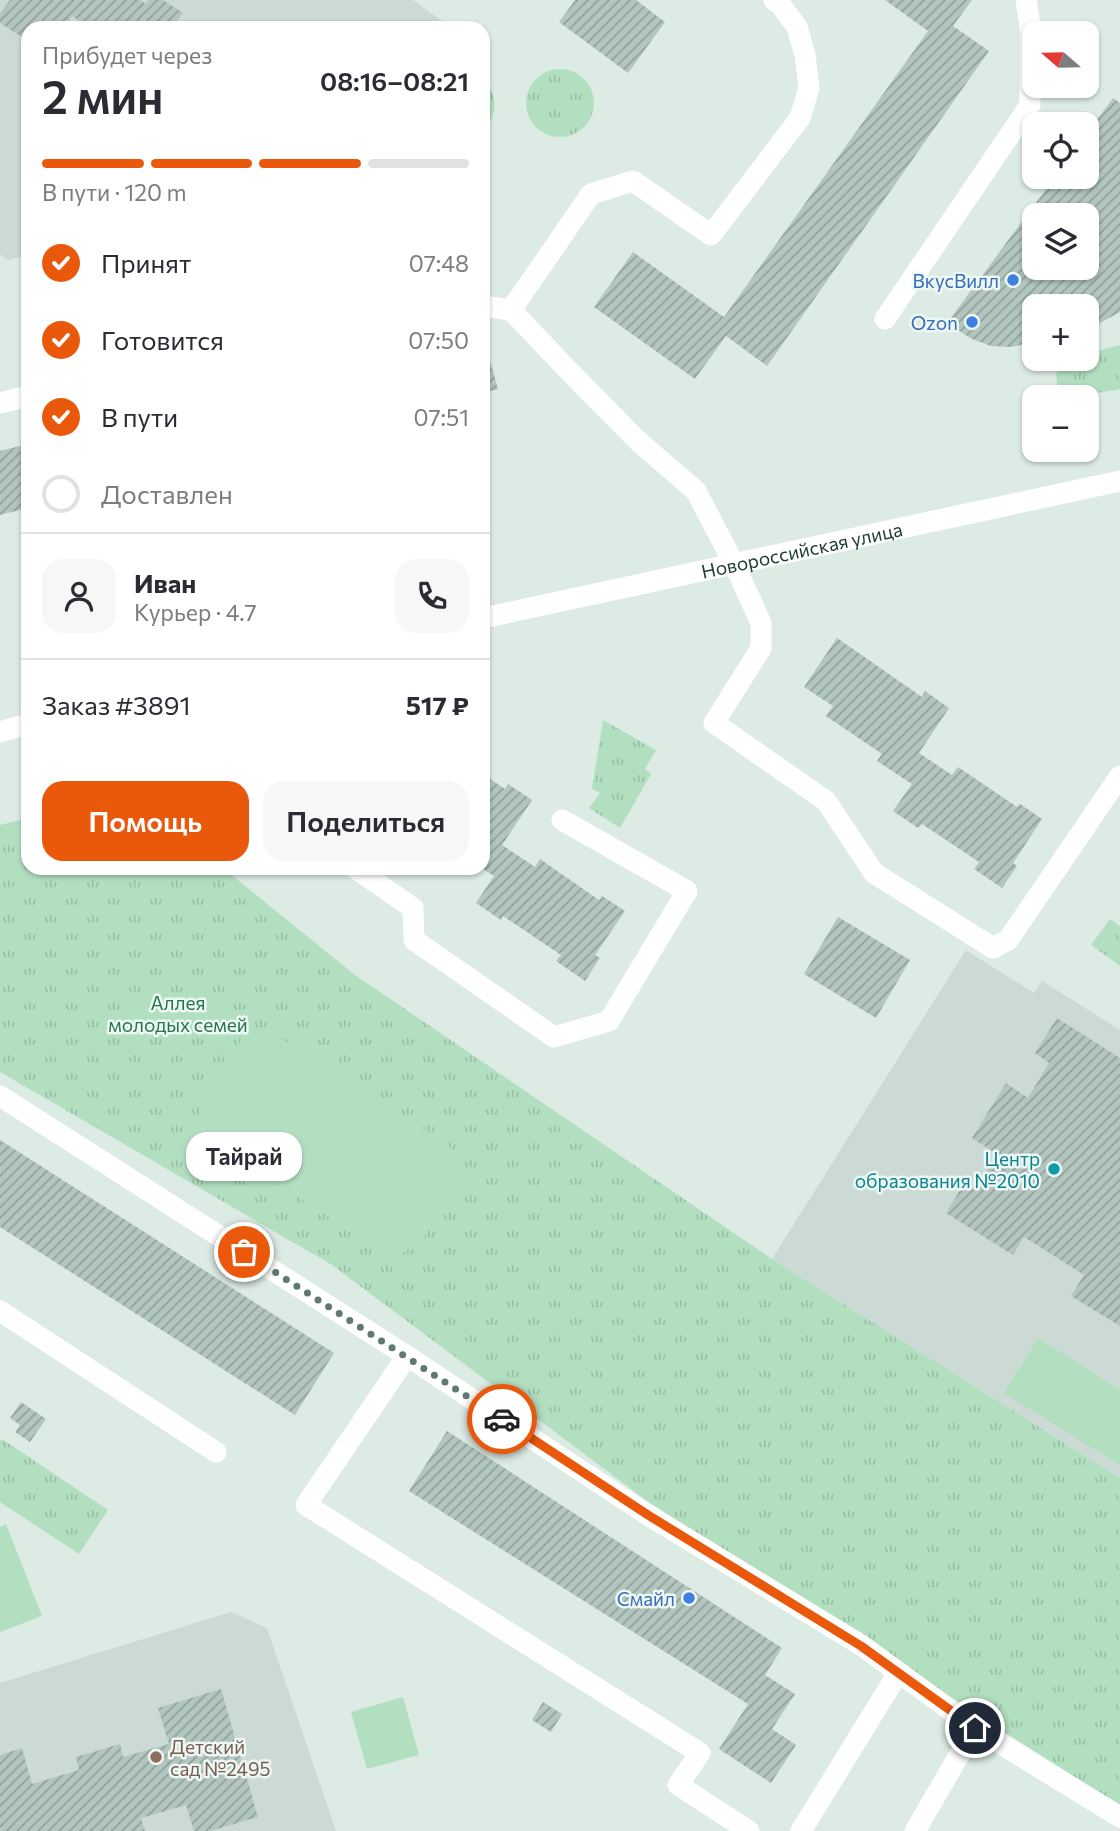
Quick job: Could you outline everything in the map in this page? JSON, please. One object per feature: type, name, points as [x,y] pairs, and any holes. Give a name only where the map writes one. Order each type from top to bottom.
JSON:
[{"type":"street","points":[[511,310],[591,194],[634,181],[711,235],[800,118],[809,88],[806,55],[797,27],[774,0]]},
{"type":"street","points":[[885,319],[1030,105],[1030,26],[1026,0]]},
{"type":"street","points":[[490,307],[511,310],[638,441],[696,491],[761,623],[761,648],[714,723],[826,801],[874,873],[993,948],[1008,940],[1120,776]]},
{"type":"street","points":[[0,403],[21,398]]},
{"type":"street","name":"Новороссийская улица","points":[[490,616],[1120,481]]},
{"type":"street","points":[[0,719],[21,717]]},
{"type":"street","points":[[0,732],[21,726]]},
{"type":"street","points":[[365,875],[413,908],[414,940],[554,1037],[609,1021],[687,891],[562,820]]},
{"type":"street","points":[[0,1096],[407,1356],[648,1515],[861,1646],[975,1728],[1120,1817]]},
{"type":"street","points":[[0,1311],[216,1452]]},
{"type":"street","points":[[407,1356],[306,1504],[700,1753],[678,1785],[749,1831]]},
{"type":"street","points":[[801,1831],[898,1673]]},
{"type":"street","points":[[915,1831],[975,1728]]},
{"type":"shaded area","points":[[0,0],[413,0],[442,21],[21,21],[21,257],[8,260],[0,254]]},
{"type":"shaded area","points":[[966,950],[1034,993],[1042,981],[1120,1030],[1120,1478],[772,1259]]},
{"type":"shaded area","name":"Детский сад №2495","points":[[231,1612],[267,1628],[336,1831],[0,1831],[0,1683]]},
{"type":"green space","points":[[553,69],[567,69],[579,74],[589,84],[594,103],[589,122],[579,132],[567,137],[553,137],[541,132],[531,122],[526,110],[526,96],[531,84],[541,74]]},
{"type":"green space","points":[[490,88],[494,104],[490,122]]},
{"type":"green space","points":[[1120,345],[1120,389],[1099,393],[1099,385],[1057,385],[1058,371],[1099,371],[1099,351]]},
{"type":"green space","points":[[603,720],[656,750],[645,769],[651,774],[620,828],[589,808],[600,793],[592,789]]},
{"type":"green space","name":"Аллея молодых семей","points":[[21,820],[21,875],[232,875],[355,975],[772,1259],[1120,1478],[1120,1805],[647,1501],[332,1265],[0,1072],[0,825]]},
{"type":"green space","points":[[1110,919],[1120,926],[1120,966],[1091,945]]},
{"type":"green space","points":[[259,1034],[275,1035],[448,1144],[459,1162],[457,1188],[420,1243],[400,1254],[379,1249],[210,1141],[200,1126],[201,1105],[242,1039]]},
{"type":"green space","points":[[1038,1338],[1120,1390],[1120,1465],[1004,1393]]},
{"type":"green space","points":[[2,1439],[108,1510],[79,1554],[0,1502]]},
{"type":"green space","points":[[6,1524],[42,1616],[0,1632],[0,1527]]},
{"type":"green space","points":[[403,1697],[419,1755],[367,1769],[351,1712]]},
{"type":"building","points":[[10,0],[140,0],[146,4],[148,0],[163,0],[183,13],[177,21],[80,21],[72,16],[69,21],[21,21],[21,36],[0,23],[0,14]]},
{"type":"building","points":[[575,0],[636,0],[665,22],[628,73],[559,22]]},
{"type":"building","points":[[885,0],[972,0],[953,26],[989,51],[767,366],[726,336],[695,379],[594,307],[633,252],[724,317],[928,31]]},
{"type":"building","points":[[1113,98],[1120,103],[1120,312],[1099,323],[1099,294],[1022,294],[1022,345],[991,346],[972,339],[947,323],[1022,222],[1022,280],[1099,280],[1099,203],[1036,203],[1046,189],[1099,189],[1099,117]]},
{"type":"building","points":[[490,361],[498,389],[490,391]]},
{"type":"building","points":[[21,446],[21,510],[0,515],[0,451]]},
{"type":"building","points":[[837,638],[922,697],[925,691],[949,708],[919,753],[952,775],[958,767],[1017,807],[1020,804],[1042,819],[1013,863],[1017,866],[1002,888],[974,869],[979,862],[922,824],[918,828],[893,811],[912,784],[877,761],[882,754],[826,716],[833,706],[804,687]]},
{"type":"building","points":[[490,779],[505,789],[508,784],[532,800],[502,845],[535,867],[540,859],[599,900],[602,896],[625,911],[595,955],[600,958],[585,981],[556,961],[561,955],[503,916],[501,920],[476,903],[494,876],[490,873]]},
{"type":"building","points":[[838,917],[910,960],[876,1018],[804,974]]},
{"type":"building","name":"Центр образования №2010","points":[[1057,1018],[1120,1058],[1120,1326],[1071,1296],[1084,1275],[1024,1237],[1013,1255],[946,1213],[964,1184],[975,1190],[997,1154],[972,1138],[1006,1083],[1028,1098],[1049,1063],[1035,1053]]},
{"type":"building","points":[[0,1140],[334,1353],[295,1415],[0,1227]]},
{"type":"building","points":[[21,1402],[46,1419],[30,1442],[15,1432],[20,1425],[10,1418]]},
{"type":"building","points":[[447,1431],[782,1648],[765,1675],[795,1694],[772,1729],[796,1745],[771,1783],[719,1749],[748,1704],[409,1491]]},
{"type":"building","points":[[221,1689],[258,1817],[211,1831],[194,1831],[186,1805],[141,1818],[145,1831],[0,1831],[0,1755],[22,1748],[32,1784],[79,1770],[76,1757],[120,1744],[123,1757],[169,1744],[158,1708]]},
{"type":"building","points":[[543,1702],[562,1714],[551,1732],[532,1720]]},
{"type":"way so far","points":[[244,1252],[502,1419]]},
{"type":"place","name":"ВкусВилл","points":[[1013,280]]},
{"type":"place","name":"Ozon","points":[[972,322]]},
{"type":"place","name":"Центр образования №2010","points":[[1054,1169]]},
{"type":"place","name":"Тайрай","points":[[244,1252]]},
{"type":"place","name":"Смайл","points":[[689,1598]]},
{"type":"place","name":"Детский сад №2495","points":[[156,1757]]},
{"type":"route","points":[[502,1419],[648,1515],[861,1646],[975,1728]]}]
